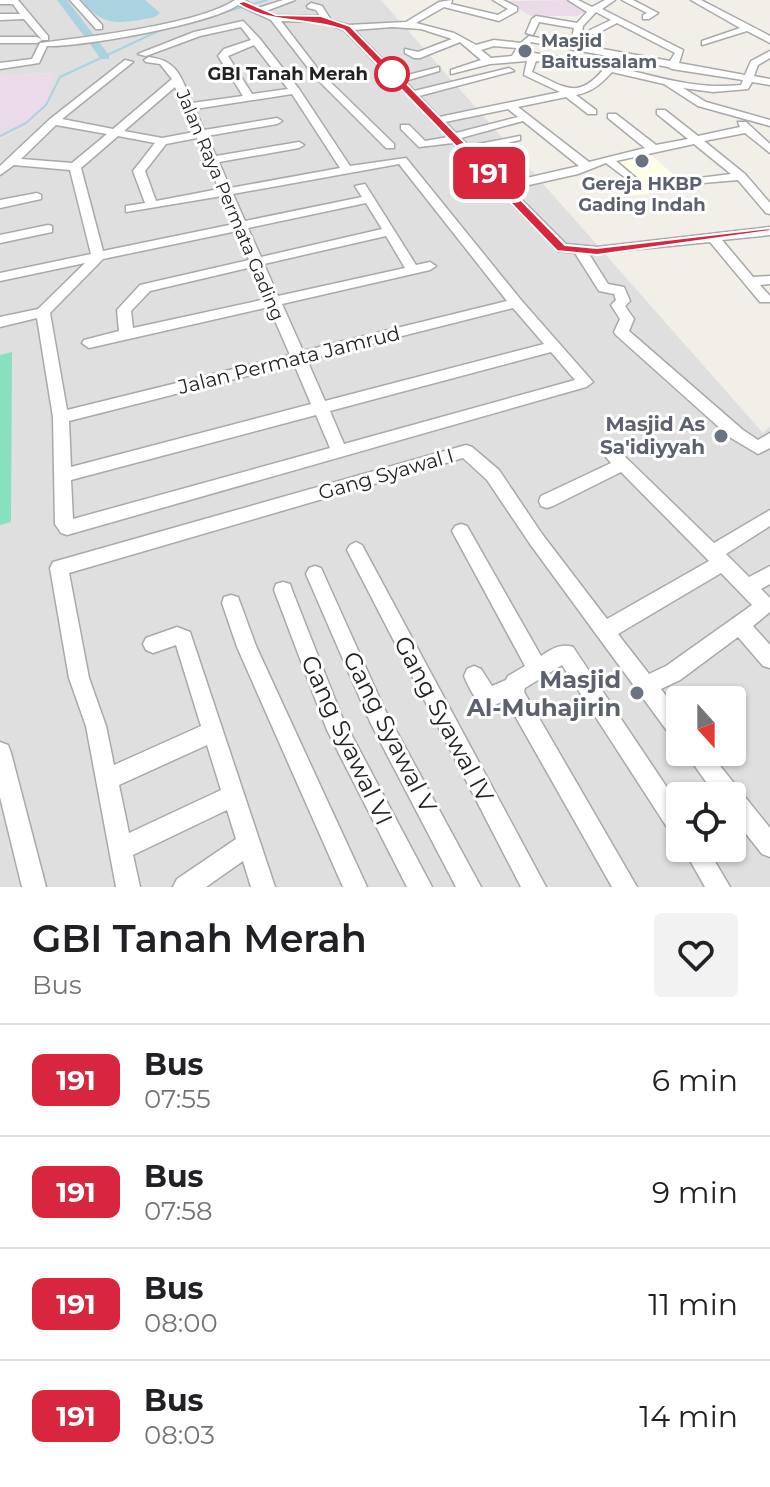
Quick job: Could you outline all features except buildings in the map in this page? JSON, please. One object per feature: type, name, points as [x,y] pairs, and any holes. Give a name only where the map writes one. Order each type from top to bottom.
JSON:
[{"type":"street","points":[[74,0],[103,32],[137,48],[243,24],[295,91],[346,168]]},
{"type":"street","points":[[137,48],[164,23],[248,5],[291,0]]},
{"type":"street","points":[[499,18],[514,9],[500,0]]},
{"type":"street","points":[[572,0],[619,19],[662,46],[680,52],[672,66]]},
{"type":"street","points":[[575,48],[579,26],[594,10],[611,0]]},
{"type":"street","points":[[626,0],[654,13],[646,17]]},
{"type":"street","points":[[695,0],[770,40]]},
{"type":"street","points":[[0,1],[15,2],[43,42]]},
{"type":"street","points":[[409,30],[446,1],[499,18],[534,56],[610,68],[669,82],[770,82]]},
{"type":"street","points":[[248,5],[277,18],[327,20],[400,58],[459,39]]},
{"type":"street","points":[[311,6],[319,8],[327,20]]},
{"type":"street","points":[[0,17],[26,16]]},
{"type":"street","points":[[277,18],[318,75],[390,146]]},
{"type":"street","points":[[454,72],[489,61],[524,43],[536,19],[579,26]]},
{"type":"street","points":[[593,32],[619,19]]},
{"type":"street","points":[[347,28],[389,20],[409,30],[424,27],[442,29],[489,61]]},
{"type":"street","points":[[705,43],[745,29]]},
{"type":"street","points":[[0,42],[83,39],[103,32]]},
{"type":"street","points":[[249,97],[223,56],[227,51],[257,41]]},
{"type":"street","points":[[0,66],[36,61],[43,42]]},
{"type":"street","points":[[474,49],[494,43],[575,48],[672,66],[770,91]]},
{"type":"street","points":[[0,172],[54,121],[128,62],[138,64],[137,48]]},
{"type":"street","name":"Jalan Raya Permata Gading","points":[[137,48],[163,62],[177,80],[271,301],[339,450]]},
{"type":"street","points":[[746,83],[753,67],[770,54]]},
{"type":"street","points":[[534,56],[528,74],[554,85],[592,112]]},
{"type":"street","points":[[438,120],[590,87],[620,57]]},
{"type":"street","points":[[400,58],[399,80],[553,243],[581,252],[770,231]]},
{"type":"street","points":[[554,85],[572,61]]},
{"type":"street","points":[[753,67],[770,70]]},
{"type":"street","points":[[399,80],[436,69]]},
{"type":"street","points":[[413,94],[509,71]]},
{"type":"street","points":[[11,161],[75,167],[177,80]]},
{"type":"street","points":[[669,82],[671,89],[691,99],[769,122]]},
{"type":"street","points":[[188,107],[295,91]]},
{"type":"street","points":[[511,106],[585,165]]},
{"type":"street","points":[[661,112],[741,176],[770,210]]},
{"type":"street","points":[[729,112],[770,150]]},
{"type":"street","points":[[612,116],[654,149]]},
{"type":"street","points":[[376,133],[411,126],[423,145],[518,120]]},
{"type":"street","points":[[54,121],[162,141],[277,121]]},
{"type":"street","points":[[502,187],[574,172],[585,165],[608,159],[747,129]]},
{"type":"street","points":[[465,150],[516,138]]},
{"type":"street","points":[[152,205],[139,171],[162,141]]},
{"type":"street","points":[[212,160],[299,145]]},
{"type":"street","points":[[43,312],[61,417],[64,524],[67,528],[586,382],[516,303],[406,162],[397,159],[130,209]]},
{"type":"street","points":[[608,159],[631,179]]},
{"type":"street","points":[[75,167],[98,257]]},
{"type":"street","points":[[683,183],[741,176]]},
{"type":"street","points":[[361,186],[412,268]]},
{"type":"street","points":[[0,204],[37,197]]},
{"type":"street","points":[[0,277],[368,199]]},
{"type":"street","points":[[0,239],[48,229]]},
{"type":"street","points":[[126,334],[124,310],[145,288],[390,231]]},
{"type":"street","points":[[714,238],[765,299]]},
{"type":"street","points":[[581,252],[604,288],[619,290],[623,301],[618,305],[627,319],[622,334],[737,434],[758,448],[770,439]]},
{"type":"street","points":[[0,322],[43,312],[98,257]]},
{"type":"street","points":[[89,343],[430,266]]},
{"type":"street","points":[[750,282],[770,280]]},
{"type":"street","name":"Jalan Permata Jamrud","points":[[61,417],[516,303]]},
{"type":"street","points":[[64,475],[555,346]]},
{"type":"street","name":"Gang Syawal I","points":[[107,779],[96,726],[79,678],[58,570],[65,565],[466,451],[493,475],[536,539],[666,714]]},
{"type":"street","points":[[547,501],[616,458],[719,557],[763,607],[673,673],[644,687]]},
{"type":"street","points":[[605,631],[719,557],[770,517]]},
{"type":"street","points":[[461,531],[537,668]]},
{"type":"street","name":"Gang Syawal IV","points":[[356,550],[534,887]]},
{"type":"street","name":"Gang Syawal V","points":[[315,574],[378,717],[469,887]]},
{"type":"street","points":[[748,587],[770,574]]},
{"type":"street","name":"Gang Syawal VI","points":[[283,590],[334,723],[420,887]]},
{"type":"street","points":[[231,603],[355,887]]},
{"type":"street","points":[[739,624],[770,659]]},
{"type":"street","points":[[153,644],[177,636],[183,638],[263,887]]},
{"type":"street","points":[[474,676],[488,698],[566,654],[666,806]]},
{"type":"street","points":[[515,685],[514,694],[625,887]]},
{"type":"street","points":[[128,887],[107,779],[212,732]]},
{"type":"street","points":[[0,753],[6,800],[34,887]]},
{"type":"street","points":[[707,766],[719,782]]},
{"type":"street","points":[[119,850],[235,795]]},
{"type":"street","points":[[746,816],[770,846]]},
{"type":"street","points":[[191,885],[247,845]]},
{"type":"street","points":[[703,862],[718,887]]},
{"type":"shaded area","points":[[0,0],[381,0],[763,433],[770,426],[770,887],[0,887],[0,139],[30,124],[54,73],[0,76]]},
{"type":"shaded area","points":[[570,0],[589,10],[577,16],[531,16],[502,1]]},
{"type":"shaded area","points":[[55,73],[49,88],[50,105],[30,124],[0,139],[0,76]]},
{"type":"shaded area","points":[[650,154],[676,177],[659,180],[666,191],[631,196],[626,184],[608,163]]},
{"type":"green space","points":[[12,352],[11,522],[0,525],[0,355]]},
{"type":"water","points":[[82,0],[145,0],[160,13],[155,17],[114,22],[98,16]]},
{"type":"waterway","points":[[62,0],[105,57]]},
{"type":"waterway","points":[[207,17],[267,0]]},
{"type":"waterway","points":[[0,136],[26,123],[46,105],[60,77],[165,28]]},
{"type":"bus line","name":"191","points":[[241,3],[274,18],[321,19],[347,28],[553,243],[562,248],[597,251],[770,231]]},
{"type":"place","name":"Masjid Baitussalam","points":[[525,51]]},
{"type":"place","name":"GBI Tanah Merah","points":[[392,74]]},
{"type":"place","name":"Gereja HKBP Gading Indah","points":[[642,161]]},
{"type":"place","name":"Masjid As Sa'idiyyah","points":[[721,436]]},
{"type":"place","name":"Masjid Al-Muhajirin","points":[[637,693]]}]
